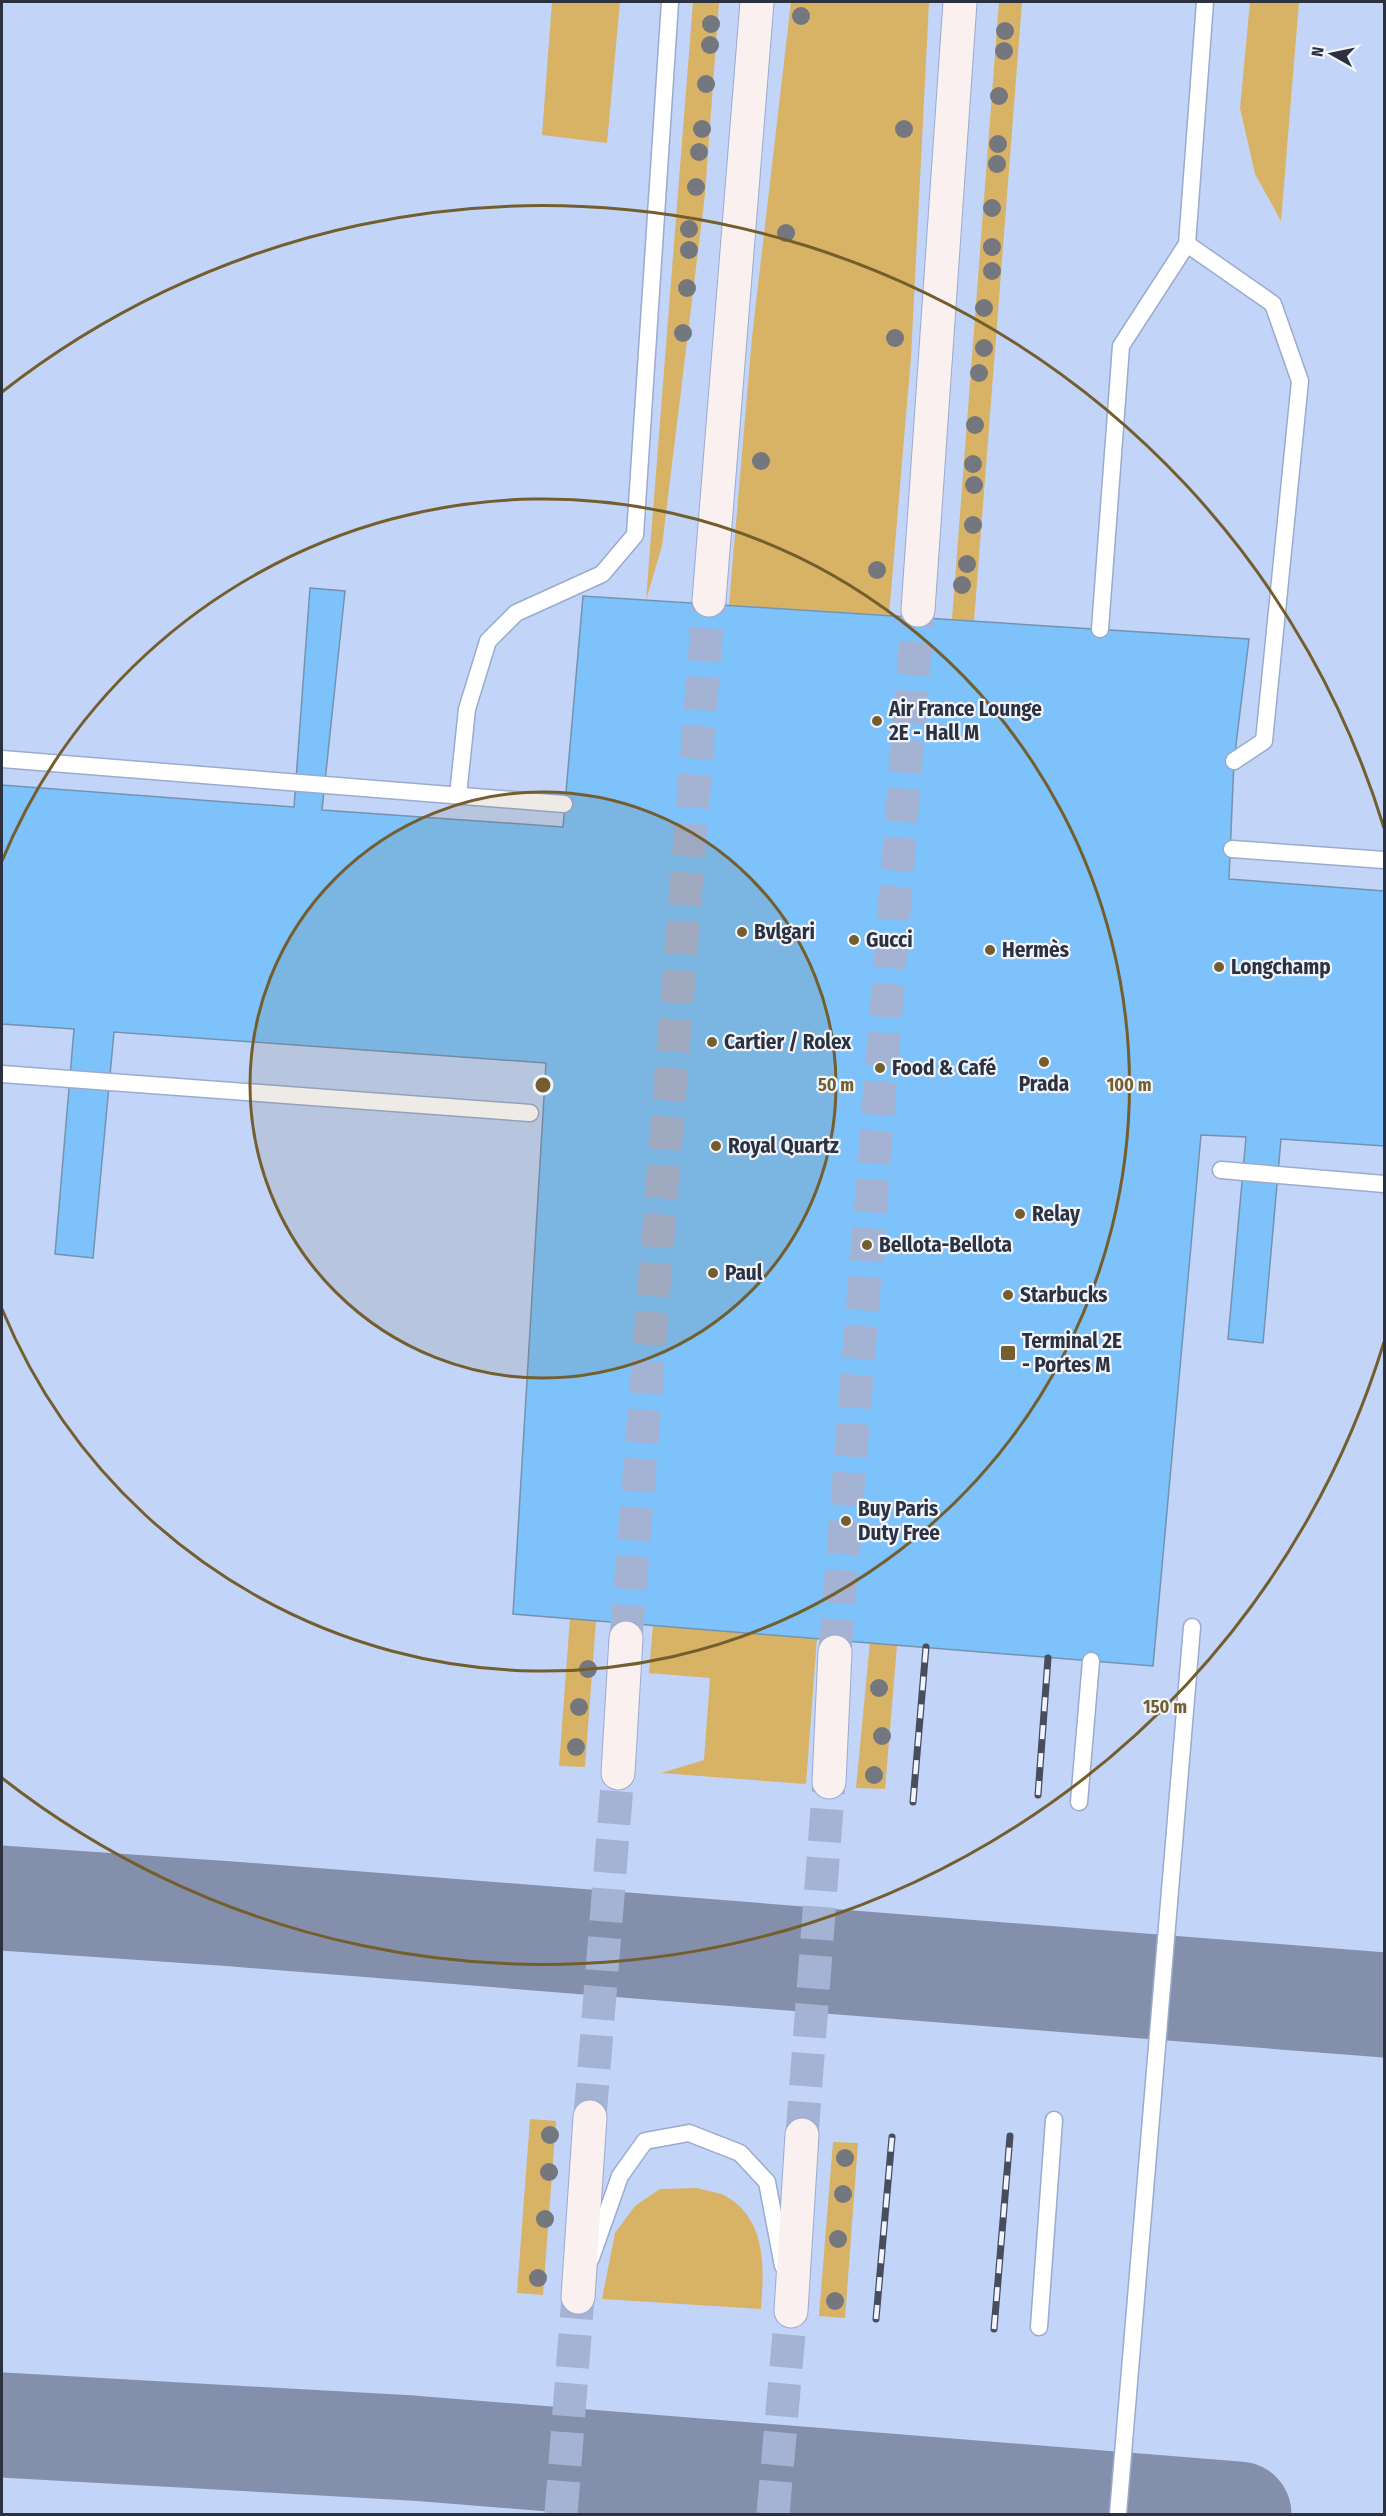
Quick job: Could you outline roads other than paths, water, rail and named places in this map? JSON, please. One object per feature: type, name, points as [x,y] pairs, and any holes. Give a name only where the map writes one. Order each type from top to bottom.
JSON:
[{"type":"main road","points":[[709,600],[758,2]]},
{"type":"main road","points":[[918,610],[960,2]]},
{"type":"main road","points":[[618,1773],[626,1638]]},
{"type":"main road","points":[[829,1782],[835,1652]]},
{"type":"main road","points":[[578,2296],[590,2117]]},
{"type":"main road","points":[[791,2311],[802,2135]]},
{"type":"lane","points":[[458,795],[467,709],[488,641],[516,613],[602,574],[635,535],[670,2]]},
{"type":"lane","points":[[1101,629],[1121,346],[1187,244],[1205,2]]},
{"type":"lane","points":[[1187,244],[1273,304],[1300,381],[1264,741],[1234,761]]},
{"type":"lane","points":[[2,759],[564,804]]},
{"type":"lane","points":[[1232,849],[1384,860]]},
{"type":"lane","points":[[2,1074],[530,1113]]},
{"type":"lane","points":[[1221,1170],[1384,1184]]},
{"type":"lane","points":[[1118,2514],[1192,1627]]},
{"type":"lane","points":[[1079,1802],[1091,1661]]},
{"type":"lane","points":[[1039,2327],[1054,2120]]},
{"type":"lane","points":[[578,2296],[620,2176],[645,2140],[689,2133],[740,2152],[767,2182],[791,2311]]},
{"type":"tunnel","points":[[626,1638],[709,600]]},
{"type":"tunnel","points":[[835,1652],[918,610]]},
{"type":"tunnel","points":[[590,2117],[618,1773]]},
{"type":"tunnel","points":[[802,2135],[829,1782]]},
{"type":"tunnel","points":[[561,2514],[578,2297]]},
{"type":"tunnel","points":[[773,2514],[791,2311]]},
{"type":"railway","points":[[913,1802],[926,1647]]},
{"type":"railway","points":[[1038,1795],[1048,1658]]},
{"type":"railway","points":[[994,2329],[1010,2136]]},
{"type":"railway","points":[[876,2319],[892,2137]]},
{"type":"place","name":"Air France Lounge 2E - Hall M","points":[[877,721]]},
{"type":"place","name":"Bvlgari","points":[[742,932]]},
{"type":"place","name":"Gucci","points":[[854,940]]},
{"type":"place","name":"Hermès","points":[[990,950]]},
{"type":"place","name":"Longchamp","points":[[1219,967]]},
{"type":"place","name":"Cartier / Rolex","points":[[712,1042]]},
{"type":"place","name":"Prada","points":[[1044,1062]]},
{"type":"place","name":"Food & Café","points":[[880,1068]]},
{"type":"place","name":"Royal Quartz","points":[[716,1146]]},
{"type":"place","name":"Relay","points":[[1020,1214]]},
{"type":"place","name":"Bellota-Bellota","points":[[867,1245]]},
{"type":"place","name":"Paul","points":[[713,1273]]},
{"type":"place","name":"Starbucks","points":[[1008,1295]]},
{"type":"place","name":"Terminal 2E - Portes M","points":[[1008,1353]]},
{"type":"place","name":"Buy Paris Duty Free","points":[[846,1521]]}]
